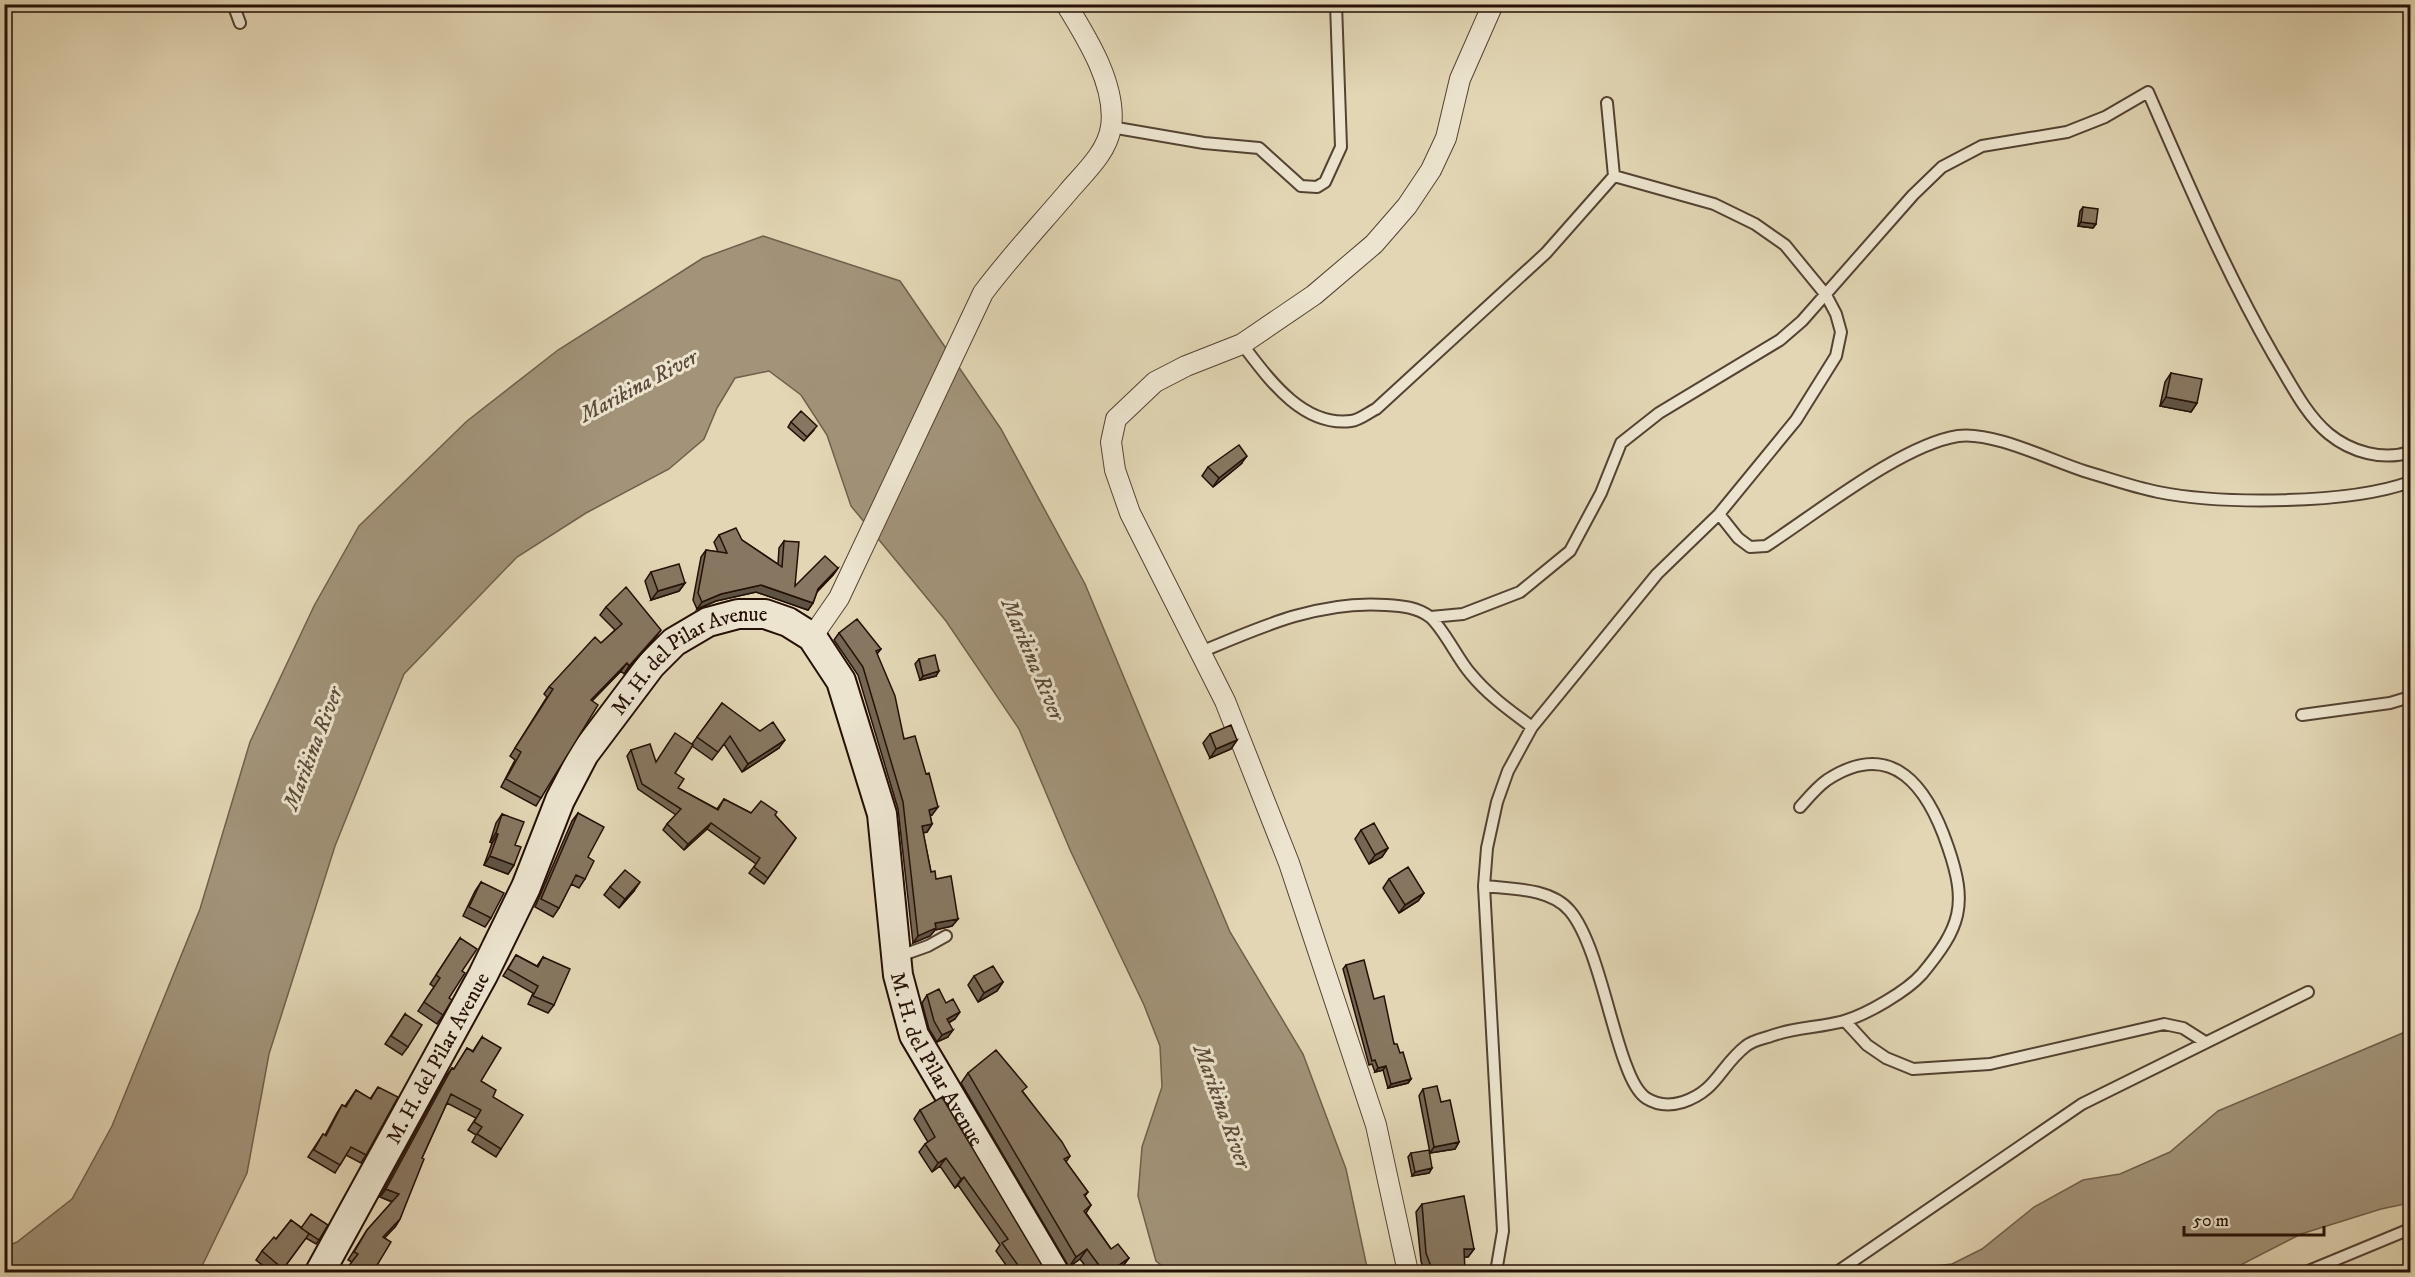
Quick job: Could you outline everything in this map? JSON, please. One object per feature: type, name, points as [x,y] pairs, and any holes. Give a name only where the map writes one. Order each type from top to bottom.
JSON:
[{"type":"street","points":[[812,637],[829,613],[846,582],[965,325],[983,293],[1092,165],[1104,146],[1111,128],[1106,86],[1079,25],[1066,4]]},
{"type":"street","points":[[1408,1272],[1376,1125],[1324,965],[1258,783],[1201,652],[1130,513],[1115,470],[1111,442],[1116,419],[1155,382],[1186,366],[1242,344],[1314,295],[1374,244],[1407,206],[1431,170],[1446,138],[1460,78],[1493,4]]},
{"type":"street","name":"M. H. del Pilar Avenue","points":[[320,1272],[483,975],[526,887],[560,800],[584,754],[651,664],[674,642],[708,622],[738,614],[765,614],[788,622],[812,637],[841,681],[882,814],[897,957],[905,1010],[914,1035],[1054,1272]]},
{"type":"lane","points":[[233,4],[240,23]]},
{"type":"lane","points":[[1111,128],[1204,143],[1259,148],[1301,186],[1317,187],[1325,182],[1341,147],[1336,4]]},
{"type":"lane","points":[[1431,617],[1464,614],[1520,592],[1569,551],[1601,493],[1621,443],[1659,413],[1780,340],[1826,295],[1913,195],[1942,167],[1982,146],[2067,132],[2105,117],[2148,92],[2205,225],[2261,333],[2298,397],[2330,434],[2369,455],[2410,452]]},
{"type":"lane","points":[[1242,344],[1279,390],[1309,411],[1337,420],[1353,421],[1376,409],[1546,253],[1614,176],[1607,103]]},
{"type":"lane","points":[[1496,1272],[1503,1231],[1484,886],[1487,848],[1497,802],[1508,771],[1532,727],[1657,574],[1719,514],[1796,420],[1836,356],[1841,332],[1836,314],[1826,295],[1785,245],[1755,224],[1714,204],[1614,176]]},
{"type":"lane","points":[[1719,514],[1738,538],[1750,547],[1766,546],[1897,461],[1927,444],[1960,436],[2003,442],[2082,470],[2159,492],[2224,498],[2312,499],[2386,491],[2410,482]]},
{"type":"lane","points":[[1201,652],[1274,622],[1321,609],[1369,604],[1411,607],[1431,617],[1468,672],[1490,697],[1532,727]]},
{"type":"lane","points":[[2302,715],[2390,703],[2410,697]]},
{"type":"lane","points":[[1484,886],[1530,892],[1556,900],[1570,911],[1581,930],[1593,962],[1616,1041],[1632,1080],[1644,1097],[1661,1105],[1682,1102],[1710,1089],[1726,1066],[1747,1045],[1776,1034],[1845,1021],[1879,1005],[1918,978],[1942,949],[1958,917],[1959,880],[1943,833],[1923,792],[1909,776],[1882,763],[1846,770],[1826,781],[1800,807]]},
{"type":"lane","points":[[897,957],[928,946],[946,936]]},
{"type":"lane","points":[[1838,1272],[2082,1104],[2308,992]]},
{"type":"lane","points":[[1845,1021],[1867,1045],[1886,1058],[1913,1069],[1990,1064],[2164,1024],[2183,1028],[2205,1042]]},
{"type":"lane","points":[[2306,1272],[2410,1229]]},
{"type":"water","name":"Marikina River","points":[[763,236],[900,281],[1001,429],[1085,584],[1230,932],[1303,1054],[1346,1169],[1368,1272],[1170,1272],[1156,1261],[1138,1196],[1142,1147],[1162,1087],[1160,1046],[1144,1005],[1071,852],[1019,729],[946,621],[851,506],[827,435],[801,395],[769,371],[735,378],[717,408],[704,439],[669,469],[586,513],[517,557],[404,674],[335,846],[269,1054],[247,1173],[201,1268],[196,1272],[5,1272],[5,1247],[17,1242],[72,1199],[112,1126],[200,909],[250,742],[314,606],[359,526],[467,421],[558,350],[703,258]]},
{"type":"water","points":[[2410,1030],[2410,1203],[2381,1209],[2301,1234],[2227,1272],[1883,1272],[1952,1264],[1982,1249],[2034,1207],[2083,1180],[2120,1174],[2170,1152],[2218,1111]]},
{"type":"building","points":[[2083,207],[2098,209],[2096,224],[2081,222]]},
{"type":"building","points":[[2171,373],[2202,379],[2197,403],[2166,397]]},
{"type":"building","points":[[801,411],[817,426],[807,437],[791,422]]},
{"type":"building","points":[[1239,445],[1247,456],[1219,478],[1208,467]]},
{"type":"building","points":[[736,528],[742,540],[782,567],[784,541],[799,542],[795,586],[825,556],[838,568],[818,589],[813,603],[761,585],[721,594],[702,602],[698,593],[706,550],[727,553],[719,535]]},
{"type":"building","points":[[679,564],[685,583],[658,591],[651,572]]},
{"type":"building","points":[[626,587],[661,630],[629,666],[627,663],[591,700],[598,705],[541,798],[506,779],[521,752],[515,748],[553,689],[549,687],[595,637],[601,643],[622,624],[606,607]]},
{"type":"building","points":[[857,619],[881,649],[876,651],[895,696],[904,739],[915,736],[926,774],[929,773],[938,807],[929,810],[932,824],[922,826],[931,872],[935,871],[936,879],[951,876],[958,919],[935,923],[936,928],[918,936],[903,802],[863,667],[839,633]]},
{"type":"building","points":[[935,655],[939,671],[923,676],[919,659]]},
{"type":"building","points":[[722,703],[760,731],[773,722],[785,740],[748,764],[730,736],[718,752],[697,737]]},
{"type":"building","points":[[1231,725],[1237,740],[1216,749],[1210,734]]},
{"type":"building","points":[[675,733],[693,745],[675,773],[684,779],[678,788],[718,810],[724,799],[751,813],[761,801],[777,812],[775,815],[796,838],[768,878],[754,867],[760,858],[711,823],[688,844],[667,824],[681,809],[642,784],[631,750],[650,744],[656,762]]},
{"type":"building","points":[[578,813],[604,827],[588,857],[594,861],[585,879],[576,875],[559,908],[541,899]]},
{"type":"building","points":[[502,814],[524,822],[515,845],[521,847],[514,865],[490,856]]},
{"type":"building","points":[[1374,823],[1388,848],[1375,855],[1361,830]]},
{"type":"building","points":[[1408,867],[1424,893],[1405,905],[1389,879]]},
{"type":"building","points":[[625,870],[640,882],[625,899],[610,887]]},
{"type":"building","points":[[481,882],[504,893],[491,918],[469,907]]},
{"type":"building","points":[[460,938],[477,949],[462,971],[465,973],[449,998],[452,1000],[443,1015],[424,1002],[440,978],[436,975]]},
{"type":"building","points":[[516,955],[538,967],[543,957],[570,969],[554,1005],[533,996],[538,986],[508,969]]},
{"type":"building","points":[[1364,960],[1374,999],[1384,996],[1394,1044],[1397,1044],[1400,1053],[1403,1052],[1411,1079],[1391,1084],[1386,1066],[1378,1068],[1375,1060],[1372,1061],[1346,965]]},
{"type":"building","points":[[993,966],[1003,982],[984,993],[974,976]]},
{"type":"building","points":[[939,989],[946,1003],[953,999],[960,1012],[947,1019],[953,1030],[942,1035],[934,1021],[927,995]]},
{"type":"building","points":[[405,1014],[422,1025],[408,1047],[391,1036]]},
{"type":"building","points":[[482,1037],[501,1048],[481,1081],[496,1090],[493,1097],[523,1115],[501,1149],[477,1134],[482,1127],[474,1122],[481,1110],[451,1094],[422,1158],[424,1159],[400,1219],[383,1237],[391,1242],[373,1272],[344,1272],[358,1254],[354,1252],[367,1230],[399,1194],[386,1189],[452,1068],[454,1069],[467,1048],[473,1052]]},
{"type":"building","points":[[996,1050],[1027,1087],[1022,1091],[1062,1142],[1070,1156],[1064,1159],[1088,1192],[1084,1195],[1091,1205],[1084,1211],[1111,1249],[1118,1244],[1129,1258],[1109,1272],[1104,1272],[1087,1249],[1076,1257],[968,1073]]},
{"type":"building","points":[[1437,1086],[1441,1102],[1450,1100],[1459,1142],[1434,1147],[1423,1089]]},
{"type":"building","points":[[378,1087],[398,1097],[366,1155],[351,1147],[340,1165],[314,1150],[323,1134],[326,1136],[342,1105],[346,1107],[356,1090],[371,1099]]},
{"type":"building","points":[[942,1097],[1046,1272],[1016,1271],[1020,1268],[1002,1243],[1008,1239],[964,1177],[961,1179],[946,1158],[938,1163],[925,1144],[935,1137],[920,1110]]},
{"type":"building","points":[[1429,1150],[1432,1168],[1415,1172],[1411,1153]]},
{"type":"building","points":[[1464,1196],[1474,1249],[1464,1249],[1465,1271],[1433,1272],[1426,1253],[1422,1204]]},
{"type":"building","points":[[311,1214],[328,1225],[319,1240],[301,1228]]},
{"type":"building","points":[[291,1220],[309,1234],[283,1269],[262,1251],[274,1237],[276,1239]]}]
